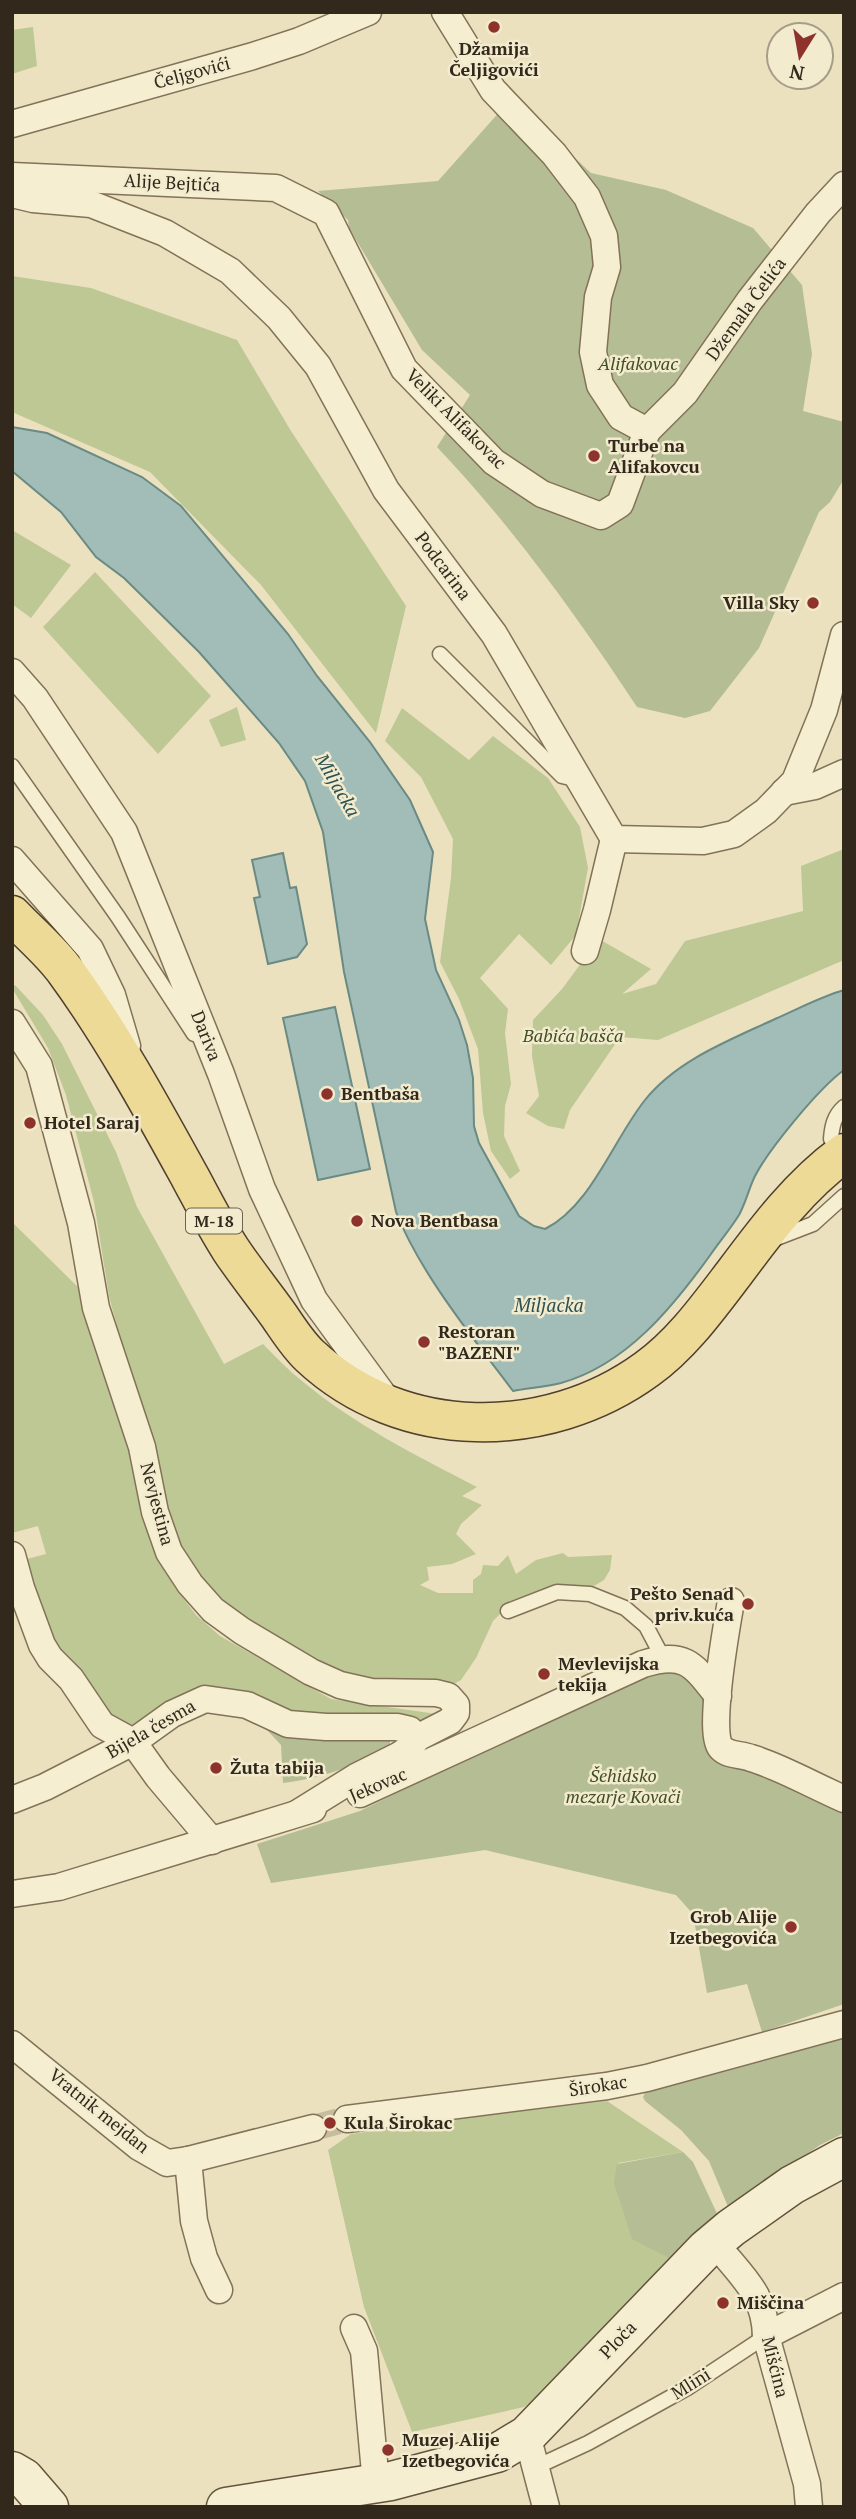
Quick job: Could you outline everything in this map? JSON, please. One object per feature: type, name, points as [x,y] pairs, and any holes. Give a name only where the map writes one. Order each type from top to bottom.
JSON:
[{"type":"main road","name":"M-18","points":[[12,915],[65,970],[139,1085],[230,1248],[309,1355],[356,1390],[391,1406],[452,1422],[495,1424],[551,1416],[589,1403],[647,1369],[677,1342],[818,1173],[843,1153]]},
{"type":"street","name":"Čeljgovići","points":[[12,124],[253,56],[299,41],[368,12]]},
{"type":"street","points":[[444,12],[492,90],[554,154],[587,197],[604,236],[607,267],[598,297],[593,352],[600,385],[621,417],[647,431]]},
{"type":"street","name":"Alije Bejtića","points":[[12,176],[276,188],[326,213]]},
{"type":"street","name":"Džemala Čelića","points":[[647,431],[685,393],[750,300],[818,213],[844,185]]},
{"type":"street","name":"Podcarina","points":[[12,194],[33,199],[91,204],[165,233],[230,271],[279,317],[318,366],[386,490],[494,634],[614,839]]},
{"type":"street","name":"Veliki Alifakovac","points":[[326,213],[404,369],[494,462],[542,494],[601,516],[620,504],[647,431]]},
{"type":"street","points":[[584,950],[614,839],[703,841],[734,834],[766,811],[795,781],[824,710],[844,635]]},
{"type":"street","name":"Dariva","points":[[12,672],[35,698],[124,832],[221,1074],[262,1189],[314,1300],[391,1406]]},
{"type":"street","points":[[784,792],[815,786],[844,774]]},
{"type":"street","points":[[12,860],[90,949],[112,995],[139,1085]]},
{"type":"street","name":"Nevjestina","points":[[12,1023],[39,1066],[81,1223],[96,1308],[142,1447],[155,1512],[169,1552],[190,1584],[213,1609],[242,1631],[311,1672],[340,1685],[371,1692],[422,1691],[448,1696],[456,1705],[456,1713],[450,1721],[417,1738],[410,1748],[298,1813]]},
{"type":"street","points":[[12,1555],[25,1599],[42,1645],[50,1658],[71,1679],[102,1725],[133,1742],[158,1777],[212,1841]]},
{"type":"street","points":[[731,1601],[718,1696],[715,1737],[718,1746],[728,1754],[751,1758],[844,1799]]},
{"type":"street","points":[[663,1658],[681,1659],[699,1672],[718,1696]]},
{"type":"street","name":"Jekovac","points":[[12,1894],[59,1887],[355,1797],[643,1664],[663,1658]]},
{"type":"street","name":"Bijela česma","points":[[12,1800],[45,1787],[133,1742],[172,1714],[205,1699],[247,1705],[288,1724],[397,1727],[410,1730],[417,1738]]},
{"type":"street","name":"Širokac","points":[[347,2119],[607,2086],[647,2078],[844,2024]]},
{"type":"street","name":"Vratnik mejdan","points":[[12,2043],[139,2147],[167,2163],[188,2160],[313,2127]]},
{"type":"street","name":"Ploča","points":[[226,2507],[286,2502],[376,2484],[497,2453],[532,2451],[716,2240],[792,2185],[844,2157]]},
{"type":"street","points":[[188,2160],[194,2221],[204,2258],[219,2290]]},
{"type":"street","name":"Mišćina","points":[[716,2240],[759,2299],[765,2318],[766,2336],[807,2484],[809,2507]]},
{"type":"street","name":"Mlini","points":[[766,2336],[844,2296]]},
{"type":"street","points":[[354,2328],[364,2351],[376,2484]]},
{"type":"street","points":[[532,2451],[546,2507]]},
{"type":"street","points":[[12,2471],[24,2478],[49,2507]]},
{"type":"lane","points":[[440,654],[562,776],[579,780]]},
{"type":"lane","points":[[12,766],[118,917],[221,1074]]},
{"type":"lane","points":[[843,1153],[831,1139],[833,1124],[838,1112],[844,1107]]},
{"type":"lane","points":[[753,1248],[813,1224],[844,1196]]},
{"type":"lane","points":[[508,1611],[557,1591],[590,1594],[625,1608],[646,1626],[663,1658]]},
{"type":"lane","name":"Mlini","points":[[532,2451],[588,2443],[689,2387],[766,2336]]},
{"type":"green space","points":[[33,27],[37,66],[12,74],[12,30]]},
{"type":"green space","name":"Alifakovac","points":[[511,99],[591,173],[666,190],[753,228],[802,285],[812,354],[803,411],[844,422],[844,479],[830,502],[819,512],[759,648],[710,711],[685,718],[637,707],[543,572],[437,447],[470,395],[422,350],[349,228],[348,220],[318,191],[438,181]]},
{"type":"green space","points":[[12,276],[91,288],[237,340],[291,431],[406,606],[376,733],[261,585],[150,472],[12,412]]},
{"type":"green space","points":[[12,530],[71,565],[31,618],[12,604]]},
{"type":"green space","points":[[95,572],[211,696],[158,754],[43,627]]},
{"type":"green space","points":[[237,707],[246,740],[221,747],[209,720]]},
{"type":"green space","points":[[402,708],[469,760],[493,736],[548,778],[580,827],[588,868],[576,935],[551,965],[519,934],[480,978],[508,1009],[505,1033],[511,1084],[505,1106],[504,1136],[520,1171],[510,1179],[491,1151],[483,1113],[478,1049],[459,999],[440,962],[451,878],[453,839],[421,777],[385,741]]},
{"type":"green space","name":"Babića bašča","points":[[844,849],[844,960],[658,1040],[620,1037],[570,1110],[564,1129],[548,1126],[526,1113],[539,1096],[532,1056],[533,1020],[562,989],[599,939],[651,969],[622,994],[656,984],[685,941],[803,911],[801,866]]},
{"type":"green space","points":[[15,985],[43,1015],[62,1044],[116,1152],[137,1207],[224,1364],[263,1344],[297,1377],[343,1412],[477,1487],[462,1496],[482,1505],[461,1524],[456,1534],[476,1554],[452,1564],[427,1567],[429,1580],[420,1585],[438,1593],[473,1593],[473,1580],[481,1574],[483,1565],[498,1566],[508,1555],[516,1574],[536,1560],[563,1553],[568,1557],[612,1555],[610,1570],[604,1580],[589,1589],[508,1606],[493,1621],[476,1658],[461,1680],[447,1688],[372,1687],[244,1627],[184,1558],[166,1514],[109,1296],[94,1202],[66,1095],[48,1048],[12,988]]},
{"type":"green space","points":[[12,1222],[91,1300],[136,1454],[153,1543],[174,1586],[196,1615],[220,1636],[331,1699],[437,1714],[428,1723],[309,1723],[228,1696],[133,1736],[106,1721],[48,1645],[19,1561],[46,1554],[38,1526],[12,1533]]},
{"type":"green space","name":"Šehidsko mezarje Kovači","points":[[657,1666],[687,1677],[701,1693],[705,1714],[705,1744],[844,1805],[844,2004],[762,2032],[747,1984],[707,1993],[693,1914],[676,1895],[485,1850],[271,1883],[257,1844],[360,1811]]},
{"type":"green space","points":[[255,1717],[390,1737],[390,1745],[386,1751],[348,1767],[283,1783],[281,1745]]},
{"type":"green space","points":[[844,2035],[844,2133],[820,2145],[729,2209],[709,2161],[681,2130],[643,2097],[646,2091]]},
{"type":"green space","points":[[607,2101],[683,2152],[618,2163],[677,2262],[542,2396],[524,2407],[412,2432],[364,2307],[328,2150],[351,2134]]},
{"type":"green space","points":[[683,2152],[693,2162],[720,2220],[677,2262],[632,2239],[614,2183],[617,2164]]},
{"type":"water","name":"Miljacka","points":[[12,427],[47,433],[142,477],[181,506],[288,634],[317,676],[370,742],[410,800],[433,852],[425,919],[436,970],[459,1020],[467,1045],[473,1078],[474,1126],[479,1143],[519,1216],[534,1226],[545,1229],[576,1205],[633,1116],[672,1073],[705,1052],[740,1035],[844,990],[844,1070],[809,1104],[771,1151],[755,1176],[739,1215],[681,1294],[646,1332],[607,1363],[561,1383],[513,1391],[433,1281],[396,1212],[344,972],[323,832],[305,781],[279,743],[199,652],[124,578],[96,557],[61,512],[12,471]]},
{"type":"water","points":[[283,853],[290,888],[296,887],[307,944],[297,957],[268,964],[254,898],[260,897],[252,860]]},
{"type":"water","name":"Bentbaša","points":[[335,1007],[370,1169],[318,1180],[283,1018]]},
{"type":"tunnel","points":[[313,2128],[347,2119]]},
{"type":"place","name":"Džamija Čeljigovići","points":[[494,27]]},
{"type":"place","name":"Turbe na Alifakovcu","points":[[594,456]]},
{"type":"place","name":"Villa Sky","points":[[813,603]]},
{"type":"place","name":"Bentbaša","points":[[327,1094]]},
{"type":"place","name":"Hotel Saraj","points":[[30,1123]]},
{"type":"place","name":"Nova Bentbasa","points":[[357,1221]]},
{"type":"place","name":"Restoran \"BAZENI\"","points":[[424,1342]]},
{"type":"place","name":"Pešto Senad priv.kuća","points":[[748,1604]]},
{"type":"place","name":"Mevlevijska tekija","points":[[544,1674]]},
{"type":"place","name":"Žuta tabija","points":[[216,1768]]},
{"type":"place","name":"Grob Alije Izetbegovića","points":[[791,1927]]},
{"type":"place","name":"Kula Širokac","points":[[330,2123]]},
{"type":"place","name":"Miščina","points":[[723,2303]]},
{"type":"place","name":"Muzej Alije Izetbegovića","points":[[388,2450]]}]
